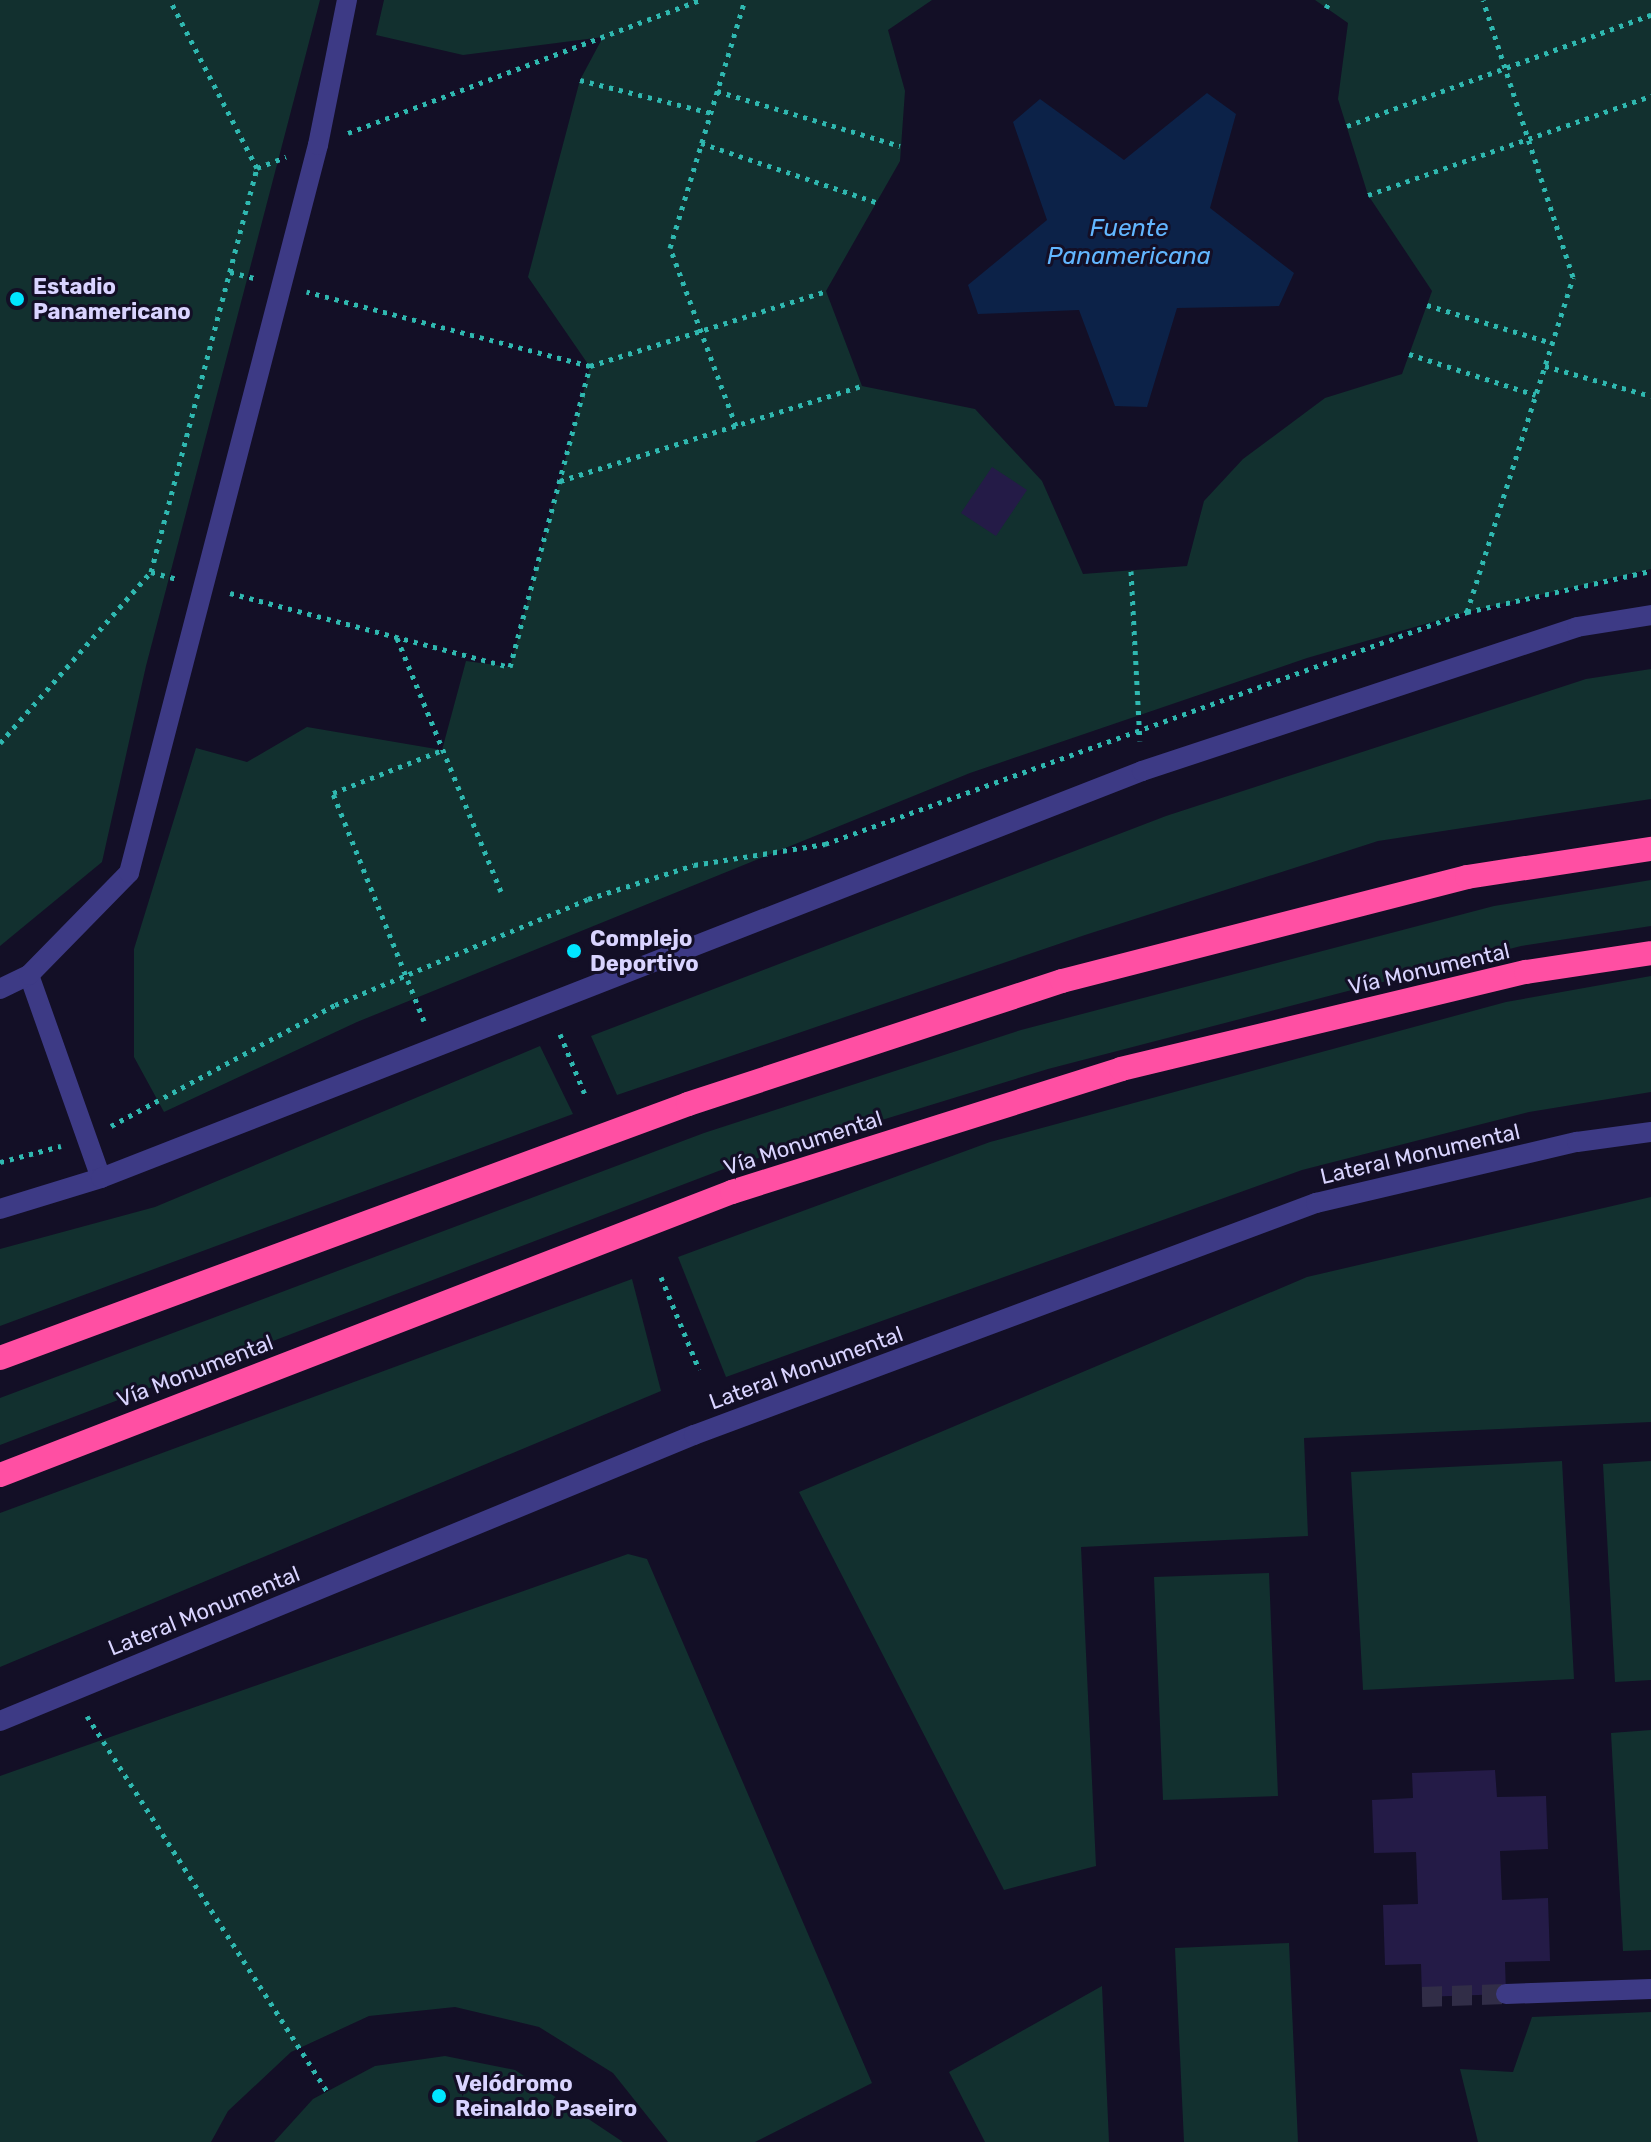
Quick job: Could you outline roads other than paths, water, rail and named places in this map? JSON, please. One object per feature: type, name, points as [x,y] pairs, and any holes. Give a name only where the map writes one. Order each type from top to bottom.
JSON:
[{"type":"highway","points":[[0,1358],[688,1104],[1062,981],[1467,877],[1651,849]]},
{"type":"highway","name":"Vía Monumental","points":[[0,1475],[732,1192],[1106,1074],[1526,972],[1651,953]]},
{"type":"street","points":[[0,989],[29,975],[129,873],[318,145],[347,0]]},
{"type":"street","points":[[0,1209],[101,1178],[433,1045],[1142,771],[1577,627],[1651,615]]},
{"type":"street","points":[[29,975],[101,1178]]},
{"type":"street","name":"Lateral Monumental","points":[[0,1721],[694,1435],[1316,1203],[1577,1142],[1651,1132]]},
{"type":"street","points":[[1506,1994],[1651,1989]]},
{"type":"water","name":"Fuente Panamericana","points":[[1207,93],[1236,114],[1210,208],[1294,273],[1279,306],[1177,308],[1147,407],[1115,406],[1079,310],[978,314],[968,285],[1047,220],[1013,122],[1040,99],[1124,160]]},
{"type":"tunnel","points":[[1422,1997],[1506,1994]]},
{"type":"place","name":"Estadio Panamericano","points":[[17,299]]},
{"type":"place","name":"Complejo Deportivo","points":[[574,951]]},
{"type":"place","name":"Velódromo Reinaldo Paseiro","points":[[439,2096]]}]
